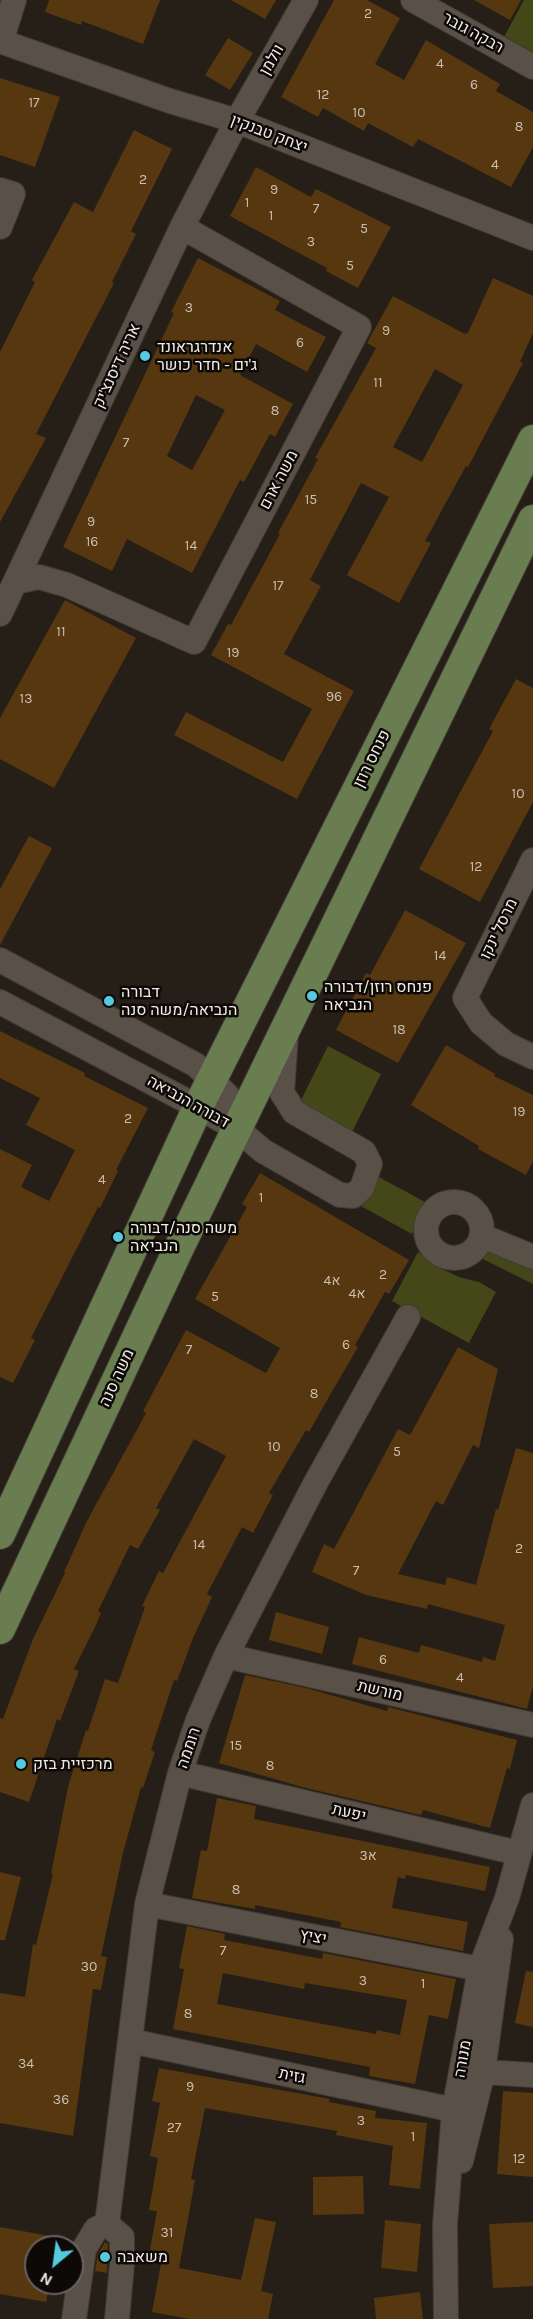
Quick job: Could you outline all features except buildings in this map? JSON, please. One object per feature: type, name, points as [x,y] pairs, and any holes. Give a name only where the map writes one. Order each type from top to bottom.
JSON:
[{"type":"main road","name":"פנחס רוזן","points":[[204,1072],[226,1051],[533,440]]},
{"type":"main road","points":[[237,1129],[533,520]]},
{"type":"main road","points":[[0,1534],[181,1144],[187,1101],[204,1072]]},
{"type":"main road","name":"משה סנה","points":[[0,1629],[237,1129]]},
{"type":"street","points":[[1,41],[14,0]]},
{"type":"street","name":"וולמן","points":[[237,121],[306,0]]},
{"type":"street","name":"רבקה גובר","points":[[413,0],[533,67]]},
{"type":"street","name":"יצחק טבנקין","points":[[1,41],[170,101],[237,121],[533,238]]},
{"type":"street","name":"אריה דיסנצ'יק","points":[[0,614],[182,227],[237,121]]},
{"type":"street","points":[[0,190],[14,195],[0,227]]},
{"type":"street","name":"משה ארם","points":[[15,582],[39,577],[67,585],[194,642],[359,327],[182,227]]},
{"type":"street","name":"מרסל ינקו","points":[[533,860],[465,998],[481,1023],[506,1044],[533,1057]]},
{"type":"street","name":"דבורה הנביאה","points":[[0,960],[204,1072],[227,1095],[236,1113],[237,1129]]},
{"type":"street","name":"דבורה הנביאה","points":[[0,1002],[237,1129]]},
{"type":"street","points":[[237,1129],[263,1151],[340,1195],[353,1196],[362,1188],[370,1164],[364,1152],[294,1112],[282,1093],[286,1026]]},
{"type":"street","points":[[482,1236],[533,1257]]},
{"type":"street","name":"רוממה","points":[[107,2224],[147,1904],[180,1773],[198,1720],[226,1656],[359,1400],[408,1317]]},
{"type":"street","name":"מורשת","points":[[226,1656],[533,1725]]},
{"type":"street","name":"יפעת","points":[[180,1773],[518,1853]]},
{"type":"street","name":"מנורה","points":[[445,2225],[483,2072],[507,1898],[533,1804]]},
{"type":"street","name":"מנורה","points":[[446,2319],[445,2225],[454,2110],[480,1969],[507,1898]]},
{"type":"street","name":"יציץ","points":[[147,1904],[480,1969]]},
{"type":"street","name":"גזית","points":[[130,2041],[454,2110]]},
{"type":"street","points":[[483,2072],[533,2075]]},
{"type":"street","points":[[74,2319],[84,2249],[96,2229],[107,2224],[122,2236],[117,2319]]},
{"type":"green space","points":[[524,0],[533,0],[533,54],[504,37]]},
{"type":"green space","points":[[328,1046],[381,1074],[352,1132],[299,1104]]},
{"type":"green space","points":[[375,1175],[427,1203],[412,1234],[357,1204]]},
{"type":"green space","points":[[488,1244],[533,1266],[533,1284],[479,1257]]},
{"type":"green space","points":[[418,1252],[440,1268],[459,1277],[479,1282],[496,1292],[469,1343],[392,1301]]},
{"type":"place","name":"אנדרגראונד ג'ים - חדר כושר","points":[[145,356]]},
{"type":"place","name":"פנחס רוזן/דבורה הנביאה","points":[[312,996]]},
{"type":"place","name":"דבורה הנביאה/משה סנה","points":[[109,1001]]},
{"type":"place","name":"משה סנה/דבורה הנביאה","points":[[118,1237]]},
{"type":"place","name":"מרכזיית בזק","points":[[21,1764]]},
{"type":"place","name":"משאבה","points":[[105,2257]]}]
